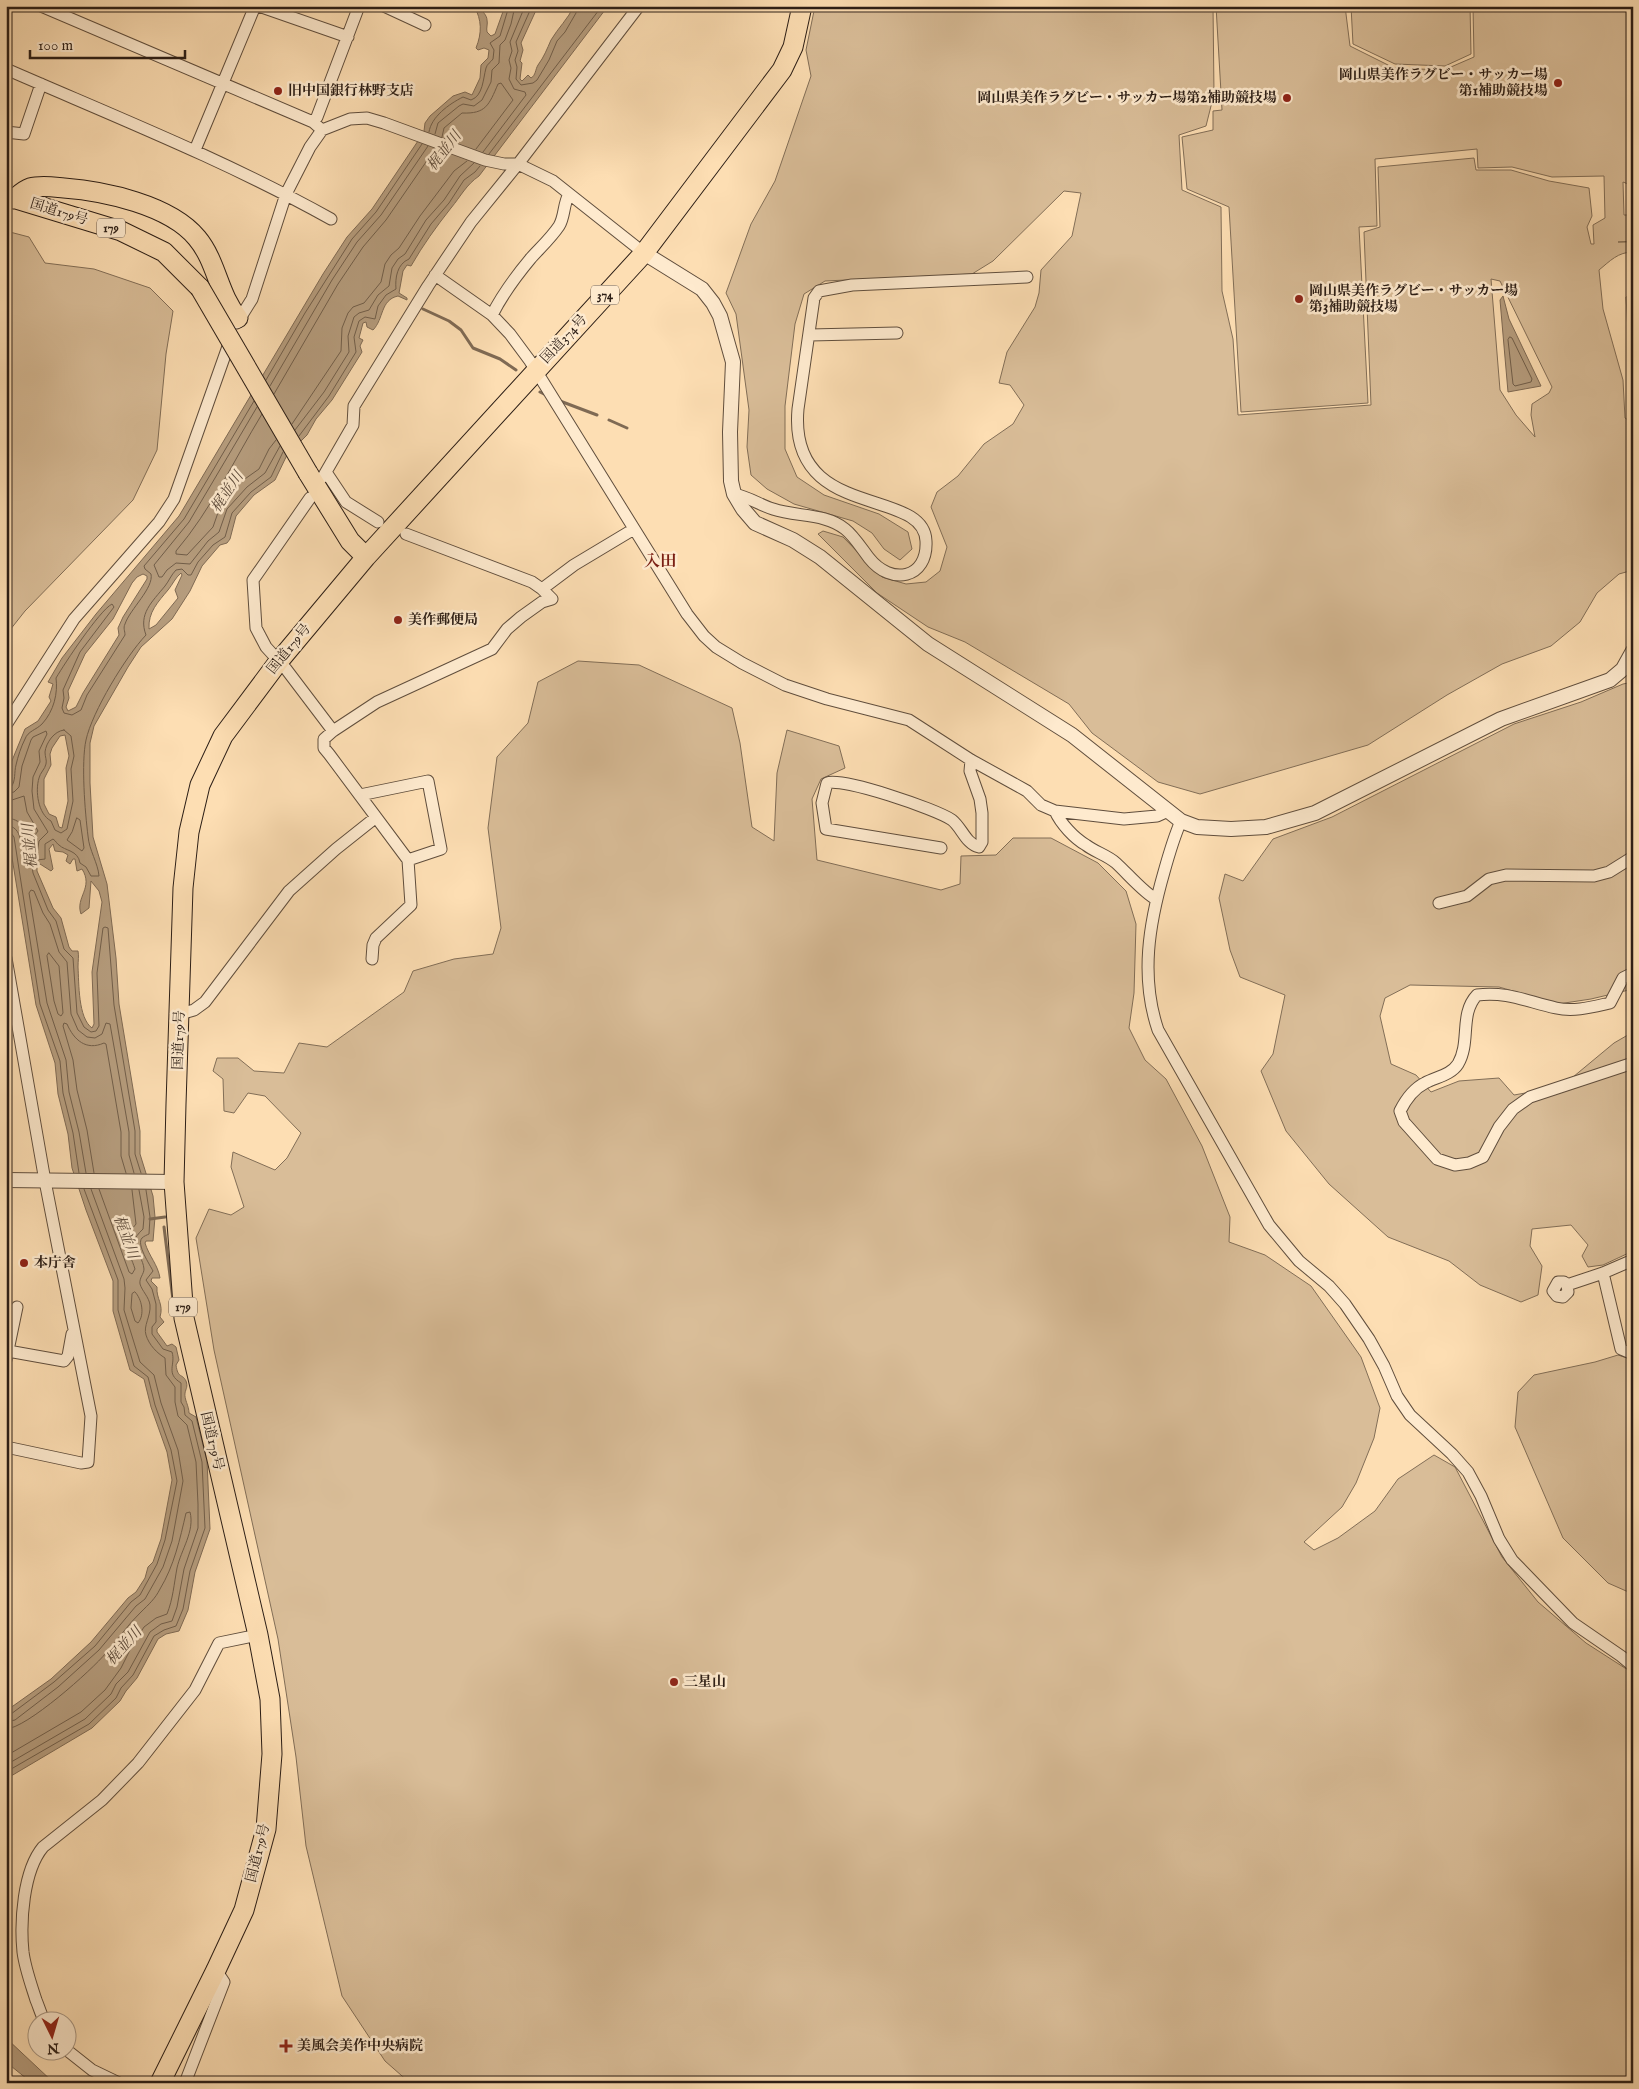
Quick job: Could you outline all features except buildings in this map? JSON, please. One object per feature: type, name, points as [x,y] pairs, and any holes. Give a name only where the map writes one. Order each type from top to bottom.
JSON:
[{"type":"highway","name":"国道374号","points":[[366,557],[644,253],[778,78],[793,47],[802,6]]},
{"type":"highway","points":[[10,197],[28,189],[44,186],[86,189],[118,196],[174,219],[196,236],[209,254],[230,308],[238,318]]},
{"type":"highway","name":"国道179号","points":[[10,197],[121,230],[164,252],[200,288],[319,474],[350,541],[366,557],[279,661],[223,736],[200,785],[189,832],[183,888],[174,1182],[184,1318],[258,1635],[270,1708],[272,1754],[266,1829],[244,1910],[160,2083]]},
{"type":"street","points":[[41,6],[317,126],[350,119],[367,118],[485,160],[504,164],[518,164],[553,181],[644,253],[702,289],[713,303],[720,316],[733,362],[730,432],[731,481],[734,494],[743,509],[755,522],[793,540],[820,557],[928,644],[1072,735],[1181,821],[1198,827],[1231,829],[1266,827],[1315,812],[1501,719],[1610,680],[1623,669],[1633,651]]},
{"type":"street","points":[[6,725],[74,619],[159,522],[174,500],[238,318],[252,299],[286,194],[310,147],[317,126],[317,118],[359,6]]},
{"type":"street","points":[[384,6],[425,25]]},
{"type":"street","points":[[378,522],[346,502],[319,474],[353,425],[354,406],[435,275],[471,222],[639,6]]},
{"type":"street","points":[[195,150],[253,7],[348,37]]},
{"type":"street","points":[[6,70],[195,150],[286,194],[331,219]]},
{"type":"street","points":[[6,132],[24,134],[41,84]]},
{"type":"street","points":[[492,315],[500,298],[529,260],[558,228],[562,220],[564,202],[569,194]]},
{"type":"street","points":[[435,275],[492,315],[510,334],[530,361],[687,614],[704,636],[716,647],[784,685],[827,699],[909,720],[971,760],[1027,791],[1041,805],[1054,811],[1124,819],[1157,816],[1168,811]]},
{"type":"street","points":[[734,494],[745,496],[772,509],[830,520],[846,530],[875,566],[888,574],[899,576],[910,574],[920,566],[927,553],[926,537],[920,524],[905,514],[828,484],[813,472],[806,460],[796,427],[814,298],[819,291],[852,285],[1027,277]]},
{"type":"street","points":[[810,335],[897,333]]},
{"type":"street","points":[[310,498],[253,580],[256,628],[266,647],[333,731]]},
{"type":"street","points":[[542,589],[574,566],[634,529]]},
{"type":"street","points":[[372,959],[373,945],[376,938],[411,905],[408,860],[324,748],[324,739],[377,702],[492,649],[507,629],[521,617],[542,602],[552,599],[532,582],[406,534]]},
{"type":"street","points":[[941,848],[826,829],[822,803],[826,783],[831,781],[844,783],[913,803],[953,821],[968,839],[979,847],[982,842],[982,813],[980,799],[970,771],[971,760]]},
{"type":"street","points":[[360,795],[428,781],[442,849],[408,860]]},
{"type":"street","points":[[1054,811],[1059,820],[1084,844],[1113,861],[1134,879],[1149,896],[1156,899]]},
{"type":"street","points":[[180,1014],[194,1010],[205,1002],[289,891],[336,849],[375,818]]},
{"type":"street","points":[[1181,821],[1156,899],[1147,959],[1148,992],[1158,1030],[1269,1225],[1299,1261],[1329,1286],[1345,1304],[1370,1339],[1397,1396],[1410,1415],[1452,1454],[1468,1472],[1481,1496],[1498,1539],[1512,1560],[1573,1623],[1633,1666]]},
{"type":"street","points":[[1439,903],[1467,896],[1489,880],[1506,875],[1594,876],[1609,872],[1633,858]]},
{"type":"street","points":[[6,958],[48,1181],[73,1330],[91,1416],[88,1462],[81,1463],[6,1447]]},
{"type":"street","points":[[1633,973],[1623,978],[1610,1003],[1583,1010],[1557,1009],[1528,1000],[1493,993],[1477,995],[1470,1003],[1466,1015],[1463,1051],[1457,1066],[1448,1073],[1424,1083],[1406,1097],[1400,1111],[1404,1122],[1437,1159],[1455,1165],[1469,1163],[1483,1157],[1499,1127],[1514,1109],[1530,1096],[1633,1063]]},
{"type":"street","points":[[6,1180],[174,1182]]},
{"type":"street","points":[[1567,1285],[1604,1273],[1633,1260]]},
{"type":"street","points":[[1604,1273],[1621,1349],[1633,1354]]},
{"type":"street","points":[[17,1307],[7,1356],[64,1361],[68,1356],[73,1330]]},
{"type":"street","points":[[41,2012],[23,1951],[24,1908],[35,1857],[43,1847],[102,1800],[138,1763],[195,1690],[219,1643],[258,1635]]},
{"type":"street","points":[[185,2083],[224,1982],[216,1970]]},
{"type":"street","points":[[78,2059],[92,2070],[118,2083]]},
{"type":"shaded area","points":[[815,6],[1213,6],[1214,94],[1206,126],[1179,135],[1182,190],[1221,207],[1222,291],[1233,339],[1238,415],[1371,405],[1364,232],[1380,227],[1378,167],[1474,158],[1476,170],[1511,170],[1549,181],[1589,188],[1592,216],[1587,227],[1591,244],[1594,244],[1593,225],[1605,218],[1604,176],[1552,177],[1512,167],[1478,168],[1477,149],[1375,159],[1377,226],[1359,227],[1368,403],[1241,412],[1229,207],[1187,189],[1182,137],[1213,130],[1213,111],[1222,110],[1216,6],[1345,6],[1350,46],[1394,68],[1444,70],[1474,57],[1473,6],[1633,6],[1633,186],[1623,182],[1624,215],[1633,215],[1633,241],[1618,242],[1633,242],[1633,252],[1619,255],[1599,270],[1603,309],[1623,380],[1625,418],[1633,423],[1633,570],[1619,574],[1597,593],[1580,622],[1551,646],[1502,664],[1447,695],[1368,745],[1200,794],[1158,782],[1092,733],[1069,704],[965,642],[928,627],[877,593],[818,534],[823,531],[843,537],[882,577],[906,584],[926,582],[940,571],[947,547],[931,507],[937,492],[958,476],[984,444],[1013,424],[1024,405],[1010,385],[999,383],[1007,352],[1035,307],[1039,293],[1041,270],[1072,236],[1081,193],[1064,191],[993,261],[972,274],[825,281],[804,294],[795,324],[785,406],[785,449],[797,477],[824,495],[879,514],[908,532],[912,549],[900,560],[884,549],[872,533],[853,521],[794,504],[767,489],[751,475],[747,447],[749,410],[736,314],[726,293],[751,224],[775,181],[811,76],[806,50]],"holes":[[[1491,279],[1500,281],[1552,387],[1549,393],[1532,404],[1531,415],[1535,437],[1516,415],[1500,390]]]},
{"type":"shaded area","points":[[1351,6],[1470,6],[1471,54],[1445,66],[1395,64],[1353,44]]},
{"type":"shaded area","points":[[6,231],[29,237],[45,263],[94,269],[150,288],[173,311],[166,354],[157,450],[133,500],[25,611],[6,635]]},
{"type":"shaded area","points":[[1633,295],[1633,416],[1626,297]]},
{"type":"shaded area","points":[[578,661],[639,665],[732,708],[740,743],[752,827],[774,841],[777,773],[787,730],[839,746],[845,768],[821,779],[812,799],[817,860],[941,890],[960,884],[961,856],[996,855],[1013,838],[1051,838],[1098,863],[1126,891],[1136,924],[1134,993],[1129,1028],[1145,1060],[1166,1079],[1202,1146],[1230,1217],[1229,1242],[1265,1255],[1311,1286],[1361,1357],[1380,1408],[1374,1438],[1356,1483],[1342,1507],[1304,1542],[1314,1550],[1338,1538],[1375,1511],[1398,1479],[1434,1455],[1455,1467],[1502,1557],[1538,1602],[1586,1643],[1633,1675],[1633,2083],[410,2083],[385,2061],[342,1996],[306,1846],[296,1757],[278,1639],[214,1350],[196,1238],[209,1209],[231,1215],[244,1207],[231,1167],[233,1152],[275,1170],[287,1158],[301,1133],[265,1096],[248,1093],[234,1113],[224,1111],[223,1079],[213,1071],[217,1058],[238,1058],[254,1071],[284,1073],[299,1043],[327,1047],[404,992],[413,971],[454,959],[493,954],[501,928],[488,828],[497,757],[528,723],[538,682]]},
{"type":"shaded area","points":[[1633,682],[1633,989],[1591,999],[1558,1004],[1499,987],[1410,985],[1385,998],[1380,1016],[1391,1064],[1416,1075],[1431,1092],[1459,1081],[1499,1078],[1514,1095],[1531,1092],[1573,1077],[1614,1043],[1633,1032],[1633,1251],[1603,1265],[1588,1267],[1582,1256],[1588,1245],[1571,1225],[1532,1229],[1530,1246],[1542,1266],[1538,1295],[1521,1302],[1480,1285],[1449,1261],[1388,1237],[1329,1184],[1286,1131],[1261,1071],[1273,1054],[1285,995],[1240,977],[1230,950],[1219,898],[1225,874],[1243,881],[1273,839],[1332,817],[1514,724],[1581,702],[1623,684]]},
{"type":"shaded area","points":[[1618,1355],[1633,1360],[1633,1594],[1608,1583],[1563,1538],[1515,1427],[1518,1392],[1534,1375]]},
{"type":"water","name":"梶並川","points":[[474,6],[480,6],[487,18],[487,32],[491,36],[495,34],[505,6],[538,6],[521,43],[523,50],[520,61],[522,63],[520,79],[522,81],[528,75],[531,78],[534,75],[551,40],[574,6],[608,6],[479,176],[467,187],[440,222],[411,266],[407,265],[403,271],[399,293],[407,298],[407,300],[398,296],[388,301],[373,330],[367,327],[366,322],[363,323],[359,338],[363,340],[360,346],[362,352],[332,400],[316,419],[307,435],[287,455],[275,480],[254,495],[236,516],[230,539],[227,543],[220,545],[202,566],[190,591],[172,619],[141,647],[94,726],[90,743],[93,837],[107,884],[116,958],[119,1004],[140,1131],[140,1154],[153,1196],[155,1217],[153,1241],[146,1241],[145,1243],[160,1278],[152,1278],[151,1281],[157,1287],[161,1309],[160,1317],[164,1322],[157,1329],[157,1332],[167,1346],[172,1344],[176,1347],[179,1360],[176,1365],[177,1369],[187,1383],[185,1395],[189,1413],[196,1417],[207,1461],[210,1529],[195,1572],[188,1610],[179,1631],[166,1634],[158,1639],[137,1678],[120,1701],[92,1728],[6,1779],[6,1711],[51,1679],[91,1642],[128,1598],[136,1592],[145,1578],[148,1567],[153,1562],[161,1539],[172,1480],[167,1452],[151,1407],[144,1379],[130,1370],[113,1311],[113,1281],[72,1168],[68,1134],[58,1094],[55,1063],[36,1005],[8,833],[6,832],[11,763],[25,729],[38,721],[51,701],[49,697],[53,684],[48,682],[62,658],[96,614],[179,516],[323,274],[347,237],[372,209],[418,141],[424,131],[425,123],[430,116],[453,96],[465,92],[472,95],[480,78],[481,65],[488,58],[489,50],[484,48],[478,50],[476,48],[480,27],[479,16]],"holes":[[[181,573],[182,575],[175,590],[178,598],[156,625],[149,629],[150,617],[154,608]],[[143,574],[147,576],[147,579],[123,617],[118,628],[119,635],[76,707],[68,711],[66,707],[69,698],[68,691],[85,654],[113,619],[137,577]],[[65,735],[69,756],[66,768],[68,801],[62,828],[59,827],[56,817],[49,814],[44,804],[44,779],[51,765],[50,754],[52,748],[60,736]],[[53,844],[55,851],[68,855],[66,861],[70,864],[75,859],[77,871],[82,869],[86,882],[80,902],[81,914],[89,908],[91,881],[99,891],[102,902],[92,972],[94,1024],[92,1028],[87,1023],[82,1009],[79,991],[78,951],[72,951],[69,947],[61,918],[53,908],[37,871],[37,867],[40,864],[51,871],[53,869],[49,849]]]},
{"type":"water","points":[[1503,296],[1509,319],[1541,386],[1508,392],[1500,300]]},
{"type":"water","points":[[6,2038],[28,2059],[28,2062],[32,2062],[54,2083],[32,2083],[6,2062]]},
{"type":"waterway","points":[[423,309],[449,321],[461,330],[473,348],[500,359],[516,370]]},
{"type":"waterway","points":[[540,392],[544,394]]},
{"type":"waterway","points":[[560,401],[597,415]]},
{"type":"waterway","points":[[609,420],[627,428]]},
{"type":"waterway","points":[[150,1219],[165,1217]]},
{"type":"waterway","points":[[164,1227],[174,1308]]},
{"type":"place","name":"岡山県美作ラグビー・サッカー場 第1補助競技場","points":[[1558,83]]},
{"type":"place","name":"旧中国銀行林野支店","points":[[278,91]]},
{"type":"place","name":"岡山県美作ラグビー・サッカー場第2補助競技場","points":[[1287,98]]},
{"type":"place","name":"岡山県美作ラグビー・サッカー場 第3補助競技場","points":[[1299,299]]},
{"type":"place","name":"美作郵便局","points":[[398,620]]},
{"type":"place","name":"本庁舎","points":[[24,1263]]},
{"type":"place","name":"三星山","points":[[674,1682]]},
{"type":"place","name":"美風会美作中央病院","points":[[286,2046]]},
{"type":"district","name":"入田","points":[[660,562]]}]
